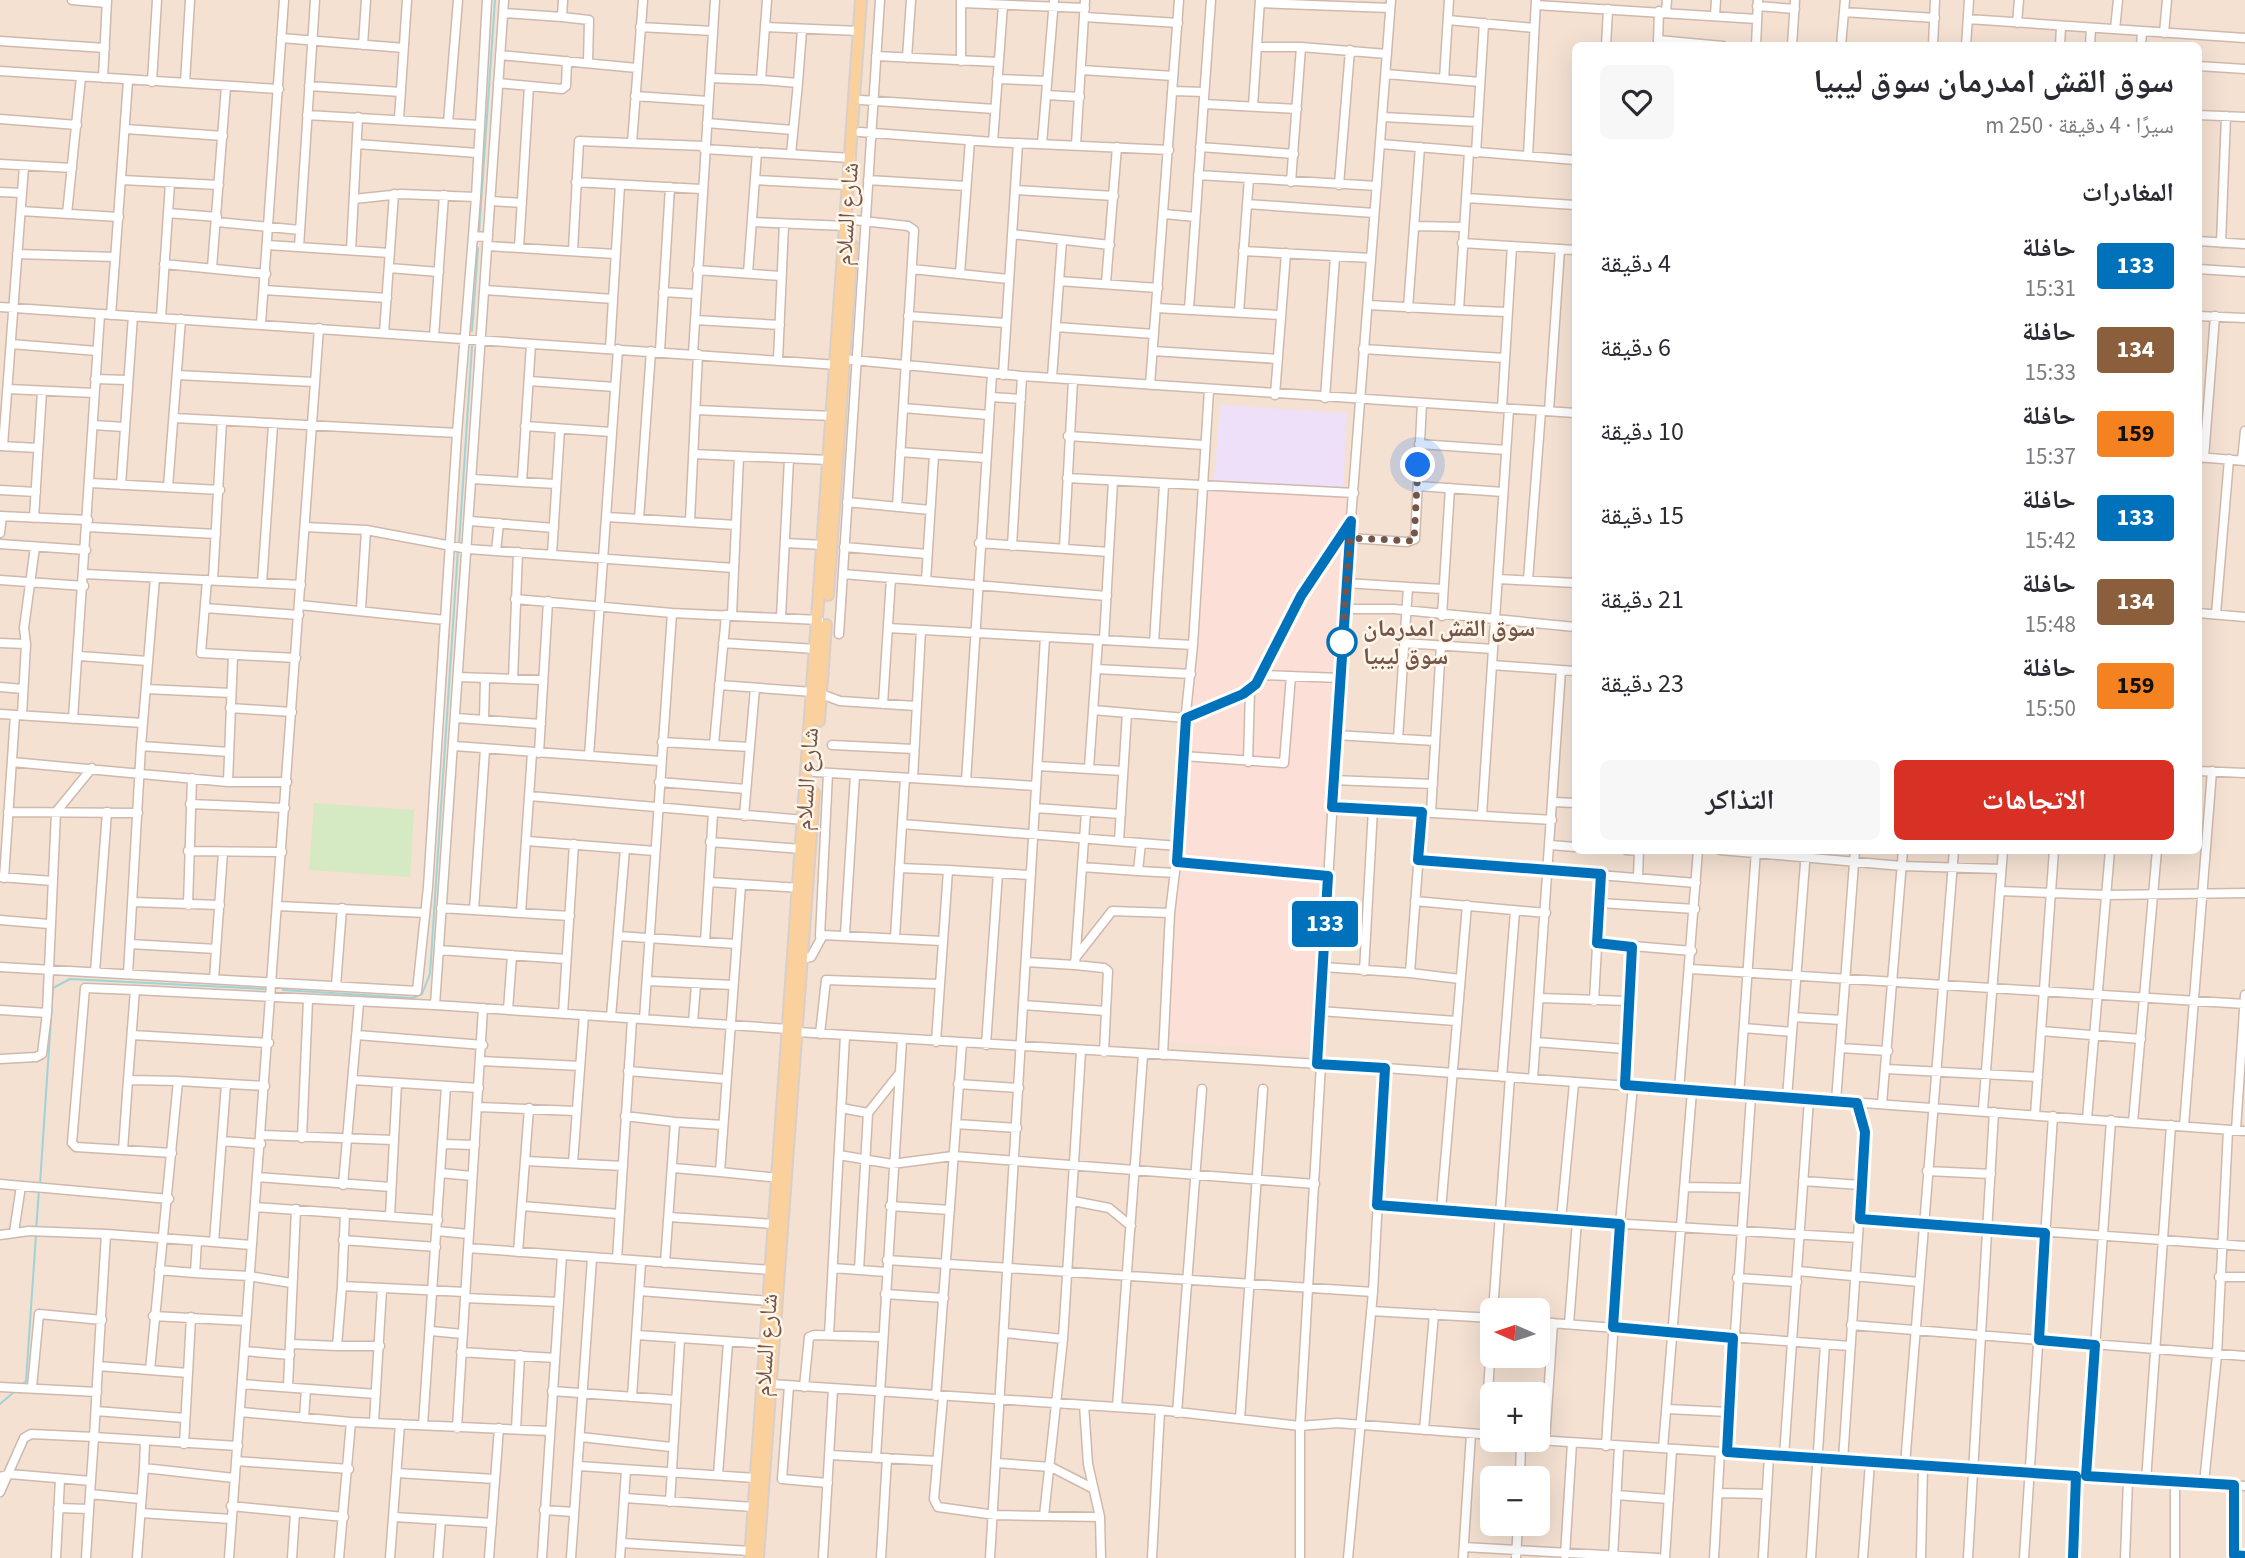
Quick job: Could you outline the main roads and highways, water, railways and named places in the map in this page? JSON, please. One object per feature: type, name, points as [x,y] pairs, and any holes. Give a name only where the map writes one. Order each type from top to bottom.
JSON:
[{"type":"main road","name":"شارع السلام","points":[[753,1556],[771,1384],[802,849],[817,693],[841,362],[850,223],[849,185],[862,0]]},
{"type":"main road","name":"شارع السلام","points":[[850,223],[866,132],[861,100],[868,0]]},
{"type":"main road","name":"شارع السلام","points":[[753,1556],[753,1507],[774,1224],[802,959],[815,772],[816,649],[829,460],[841,362]]},
{"type":"waterway","points":[[479,233],[495,0]]},
{"type":"waterway","points":[[472,331],[478,248]]},
{"type":"waterway","points":[[459,544],[472,346]]},
{"type":"waterway","points":[[283,990],[412,998],[422,994],[430,974],[458,549]]},
{"type":"waterway","points":[[40,1184],[53,988],[70,979],[264,989]]},
{"type":"waterway","points":[[36,1230],[39,1190]]},
{"type":"waterway","points":[[22,1385],[26,1381],[36,1235]]},
{"type":"waterway","points":[[0,1404],[15,1391]]},
{"type":"place","name":"سوق القش امدرمان سوق ليبيا","points":[[1342,642]]}]
